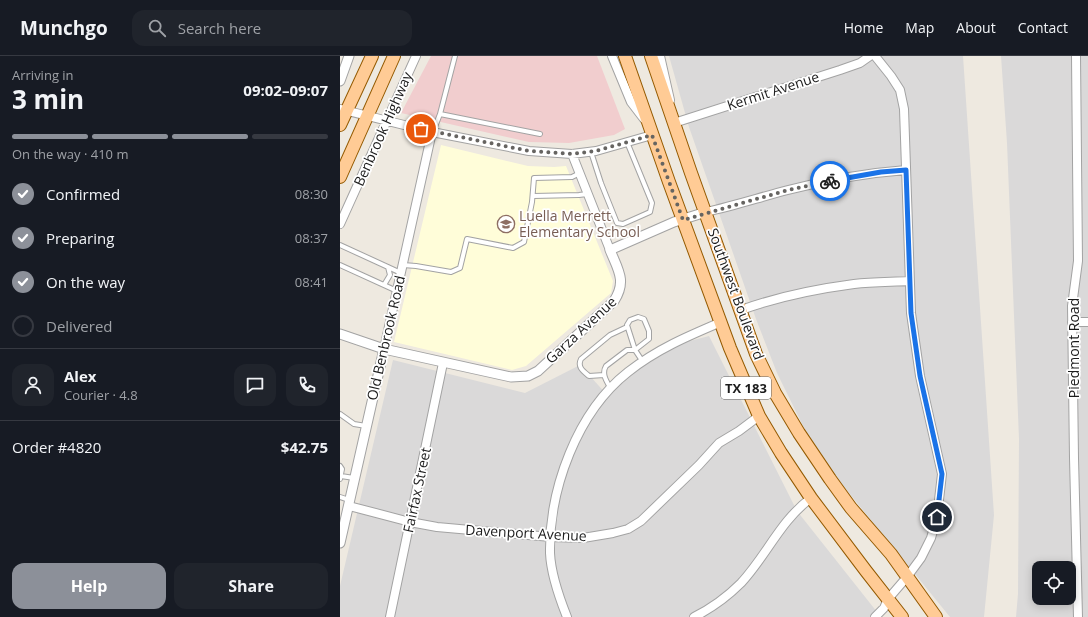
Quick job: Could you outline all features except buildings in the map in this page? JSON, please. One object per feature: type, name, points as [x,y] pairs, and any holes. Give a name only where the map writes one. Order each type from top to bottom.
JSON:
[{"type":"main road","points":[[340,126],[344,110],[372,56]]},
{"type":"main road","name":"Benbrook Highway","points":[[340,177],[394,56]]},
{"type":"main road","name":"Southwest Boulevard","points":[[625,56],[730,348],[759,416],[781,453],[812,498],[902,617]]},
{"type":"main road","name":"Southwest Boulevard","points":[[651,56],[672,119],[759,360],[775,393],[799,433],[851,508],[891,554],[936,617]]},
{"type":"street","points":[[340,81],[349,56]]},
{"type":"street","name":"Benbrook Highway","points":[[340,224],[416,56]]},
{"type":"street","name":"Southwest Boulevard","points":[[612,56],[631,102],[651,130]]},
{"type":"street","name":"Southwest Boulevard","points":[[660,56],[670,95],[672,119]]},
{"type":"street","name":"Kermit Avenue","points":[[672,119],[840,70],[860,63],[870,56]]},
{"type":"street","points":[[875,56],[900,90],[904,108],[911,313],[920,376],[942,474],[937,517],[931,538],[921,558],[908,578],[888,599],[884,608],[875,617]]},
{"type":"street","name":"Piedmont Road","points":[[1076,56],[1078,261],[1072,306],[1072,322],[1078,617]]},
{"type":"street","points":[[344,110],[432,132],[529,151],[572,154],[591,152],[627,142],[651,130]]},
{"type":"street","name":"Old Benbrook Road","points":[[340,543],[342,521],[349,503],[355,478],[432,132]]},
{"type":"street","points":[[572,154],[610,250],[706,212],[788,190],[854,176],[906,170]]},
{"type":"street","name":"Garza Avenue","points":[[340,334],[384,349],[443,363],[510,377],[528,376],[538,371],[614,301],[620,292],[620,275],[610,250]]},
{"type":"street","points":[[741,310],[755,305],[834,287],[856,284],[909,281]]},
{"type":"street","points":[[567,617],[559,598],[550,554],[556,497],[567,461],[576,440],[590,416],[603,398],[628,372],[667,346],[721,322]]},
{"type":"street","points":[[1072,322],[1088,322]]},
{"type":"street","name":"Fairfax Street","points":[[390,617],[443,363]]},
{"type":"street","name":"Davenport Avenue","points":[[349,503],[410,522],[437,527],[551,537],[582,538],[601,536],[628,529],[642,521],[699,465],[719,443],[739,431],[759,416]]},
{"type":"street","points":[[694,617],[722,601],[742,582],[789,518],[812,498]]},
{"type":"lane","points":[[432,132],[440,114],[455,56]]},
{"type":"lane","points":[[440,114],[540,134]]},
{"type":"lane","points":[[591,152],[616,223],[623,224],[650,212],[652,204],[627,142]]},
{"type":"lane","points":[[340,245],[388,267],[402,269],[416,266],[451,272],[460,268],[468,240],[513,248],[524,242],[533,196],[534,178],[572,177],[580,173]]},
{"type":"lane","points":[[533,196],[587,194]]},
{"type":"lane","points":[[340,265],[397,291]]},
{"type":"lane","points":[[384,285],[390,275],[388,267]]},
{"type":"lane","points":[[611,389],[604,375],[604,369],[606,366],[627,350],[635,350],[649,339],[644,319],[634,318],[627,322],[627,327],[635,350],[643,362]]},
{"type":"lane","points":[[604,375],[588,376],[581,370],[581,359],[610,335],[627,327]]},
{"type":"lane","points":[[340,414],[354,424],[366,426]]},
{"type":"lane","points":[[340,466],[342,469],[340,478],[355,478]]},
{"type":"lane","points":[[340,497],[349,503]]},
{"type":"shaded area","points":[[431,56],[597,56],[625,129],[614,135],[569,143],[529,142],[401,113]]},
{"type":"shaded area","points":[[669,56],[963,56],[994,515],[984,617],[950,617],[844,487],[805,430],[777,373],[756,319],[689,127]]},
{"type":"shaded area","points":[[1001,56],[1088,56],[1088,617],[1016,617],[1018,594],[1019,439],[1007,143]]},
{"type":"shaded area","name":"Luella Merrett Elementary School","points":[[441,145],[528,166],[566,166],[613,281],[611,293],[526,366],[512,370],[394,342]]},
{"type":"shaded area","points":[[709,336],[797,511],[881,617],[340,617],[340,586],[393,360],[525,393],[580,365],[608,396],[642,366],[678,344]]},
{"type":"way so far","points":[[421,129],[529,151],[572,154],[596,151],[652,135],[683,220],[706,212],[788,190],[830,181]]},
{"type":"place","name":"Luella Merrett Elementary School","points":[[506,224]]},
{"type":"route","points":[[830,181],[881,172],[906,170],[911,313],[920,376],[942,474],[940,502],[937,517]]}]
